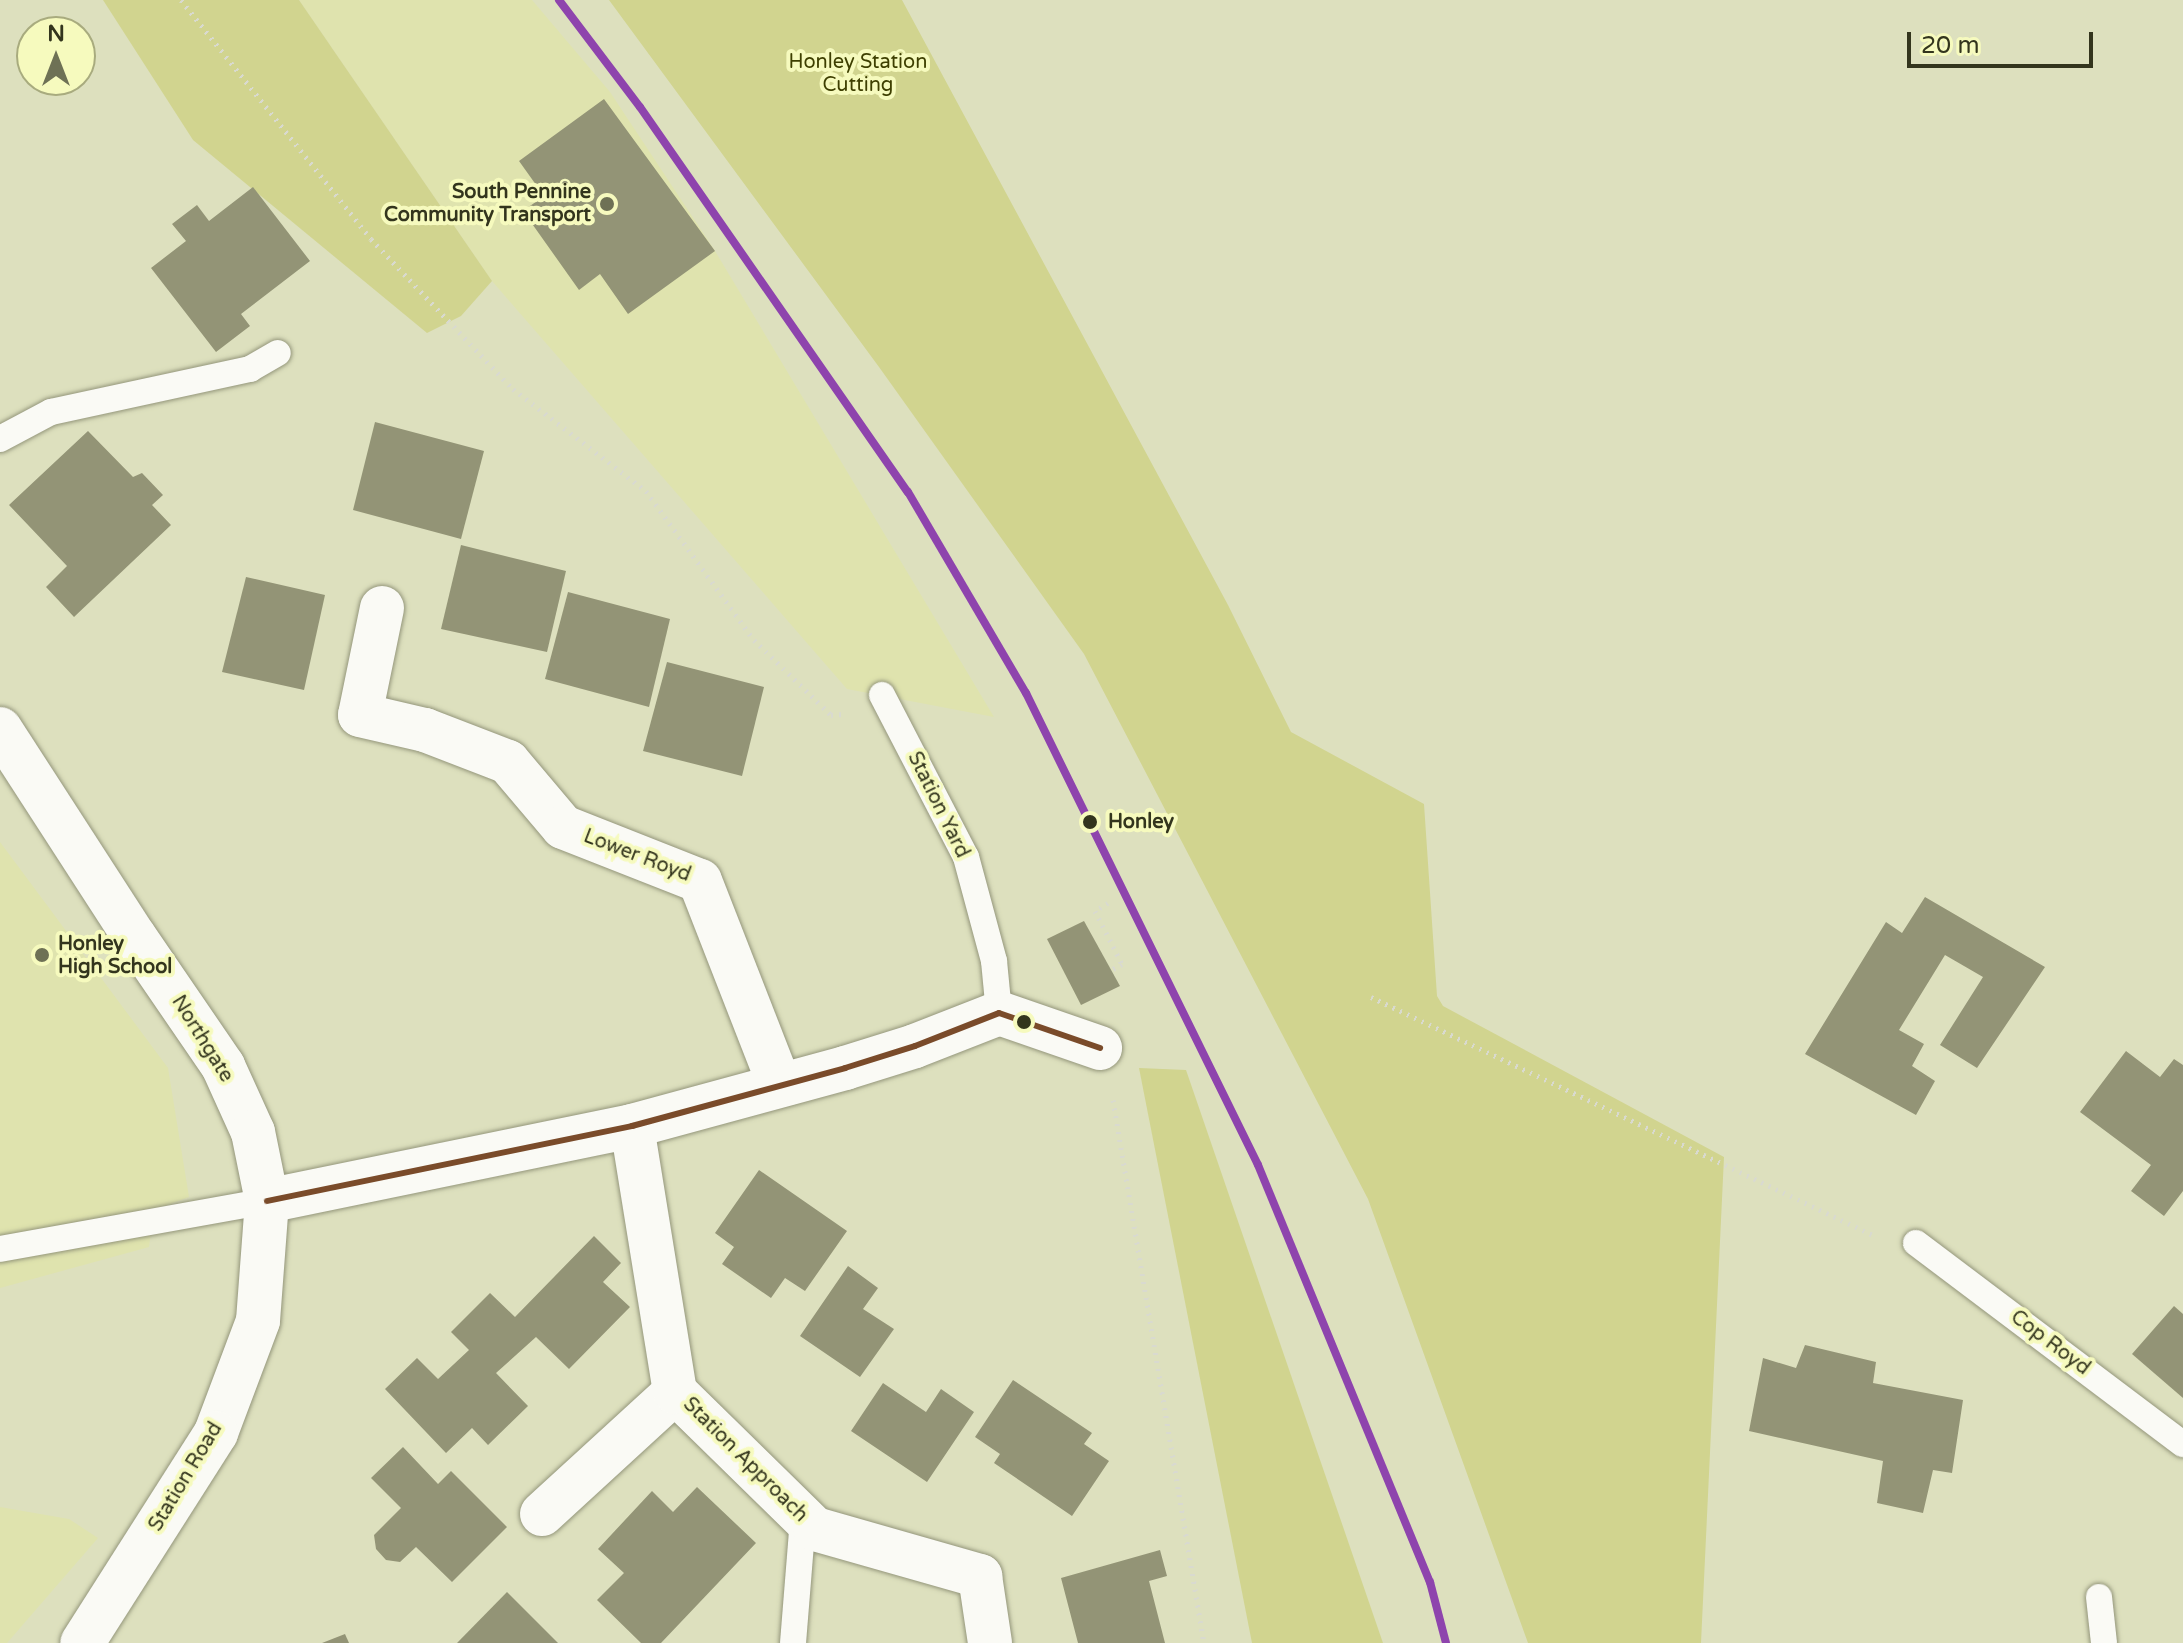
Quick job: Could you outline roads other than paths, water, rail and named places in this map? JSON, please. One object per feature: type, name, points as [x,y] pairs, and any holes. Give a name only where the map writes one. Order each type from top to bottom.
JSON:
[{"type":"street","name":"Lower Royd","points":[[382,608],[360,715],[425,730],[508,762],[563,827],[700,881],[779,1084]]},
{"type":"street","name":"Northgate","points":[[0,729],[134,936],[223,1066],[253,1132],[267,1201]]},
{"type":"street","points":[[267,1201],[632,1126],[915,1046],[999,1013],[1100,1048]]},
{"type":"street","name":"Station Approach","points":[[632,1126],[675,1392],[815,1529],[980,1576],[990,1643]]},
{"type":"street","name":"Station Road","points":[[82,1643],[216,1433],[258,1321],[267,1201]]},
{"type":"street","name":"Station Approach","points":[[542,1514],[675,1392]]},
{"type":"lane","points":[[0,439],[51,412],[250,369],[278,353]]},
{"type":"lane","name":"Station Yard","points":[[886,703],[966,857],[994,961],[999,1013]]},
{"type":"lane","points":[[0,1249],[267,1201]]},
{"type":"lane","name":"Cop Royd","points":[[1916,1243],[2183,1444]]},
{"type":"lane","points":[[793,1643],[803,1520]]},
{"type":"lane","points":[[2099,1597],[2104,1643]]},
{"type":"place","name":"South Pennine Community Transport","points":[[607,204]]},
{"type":"place","name":"Honley","points":[[1090,822]]},
{"type":"place","name":"Honley High School","points":[[42,955]]},
{"type":"park label","name":"Honley Station Cutting","points":[[858,74]]}]
